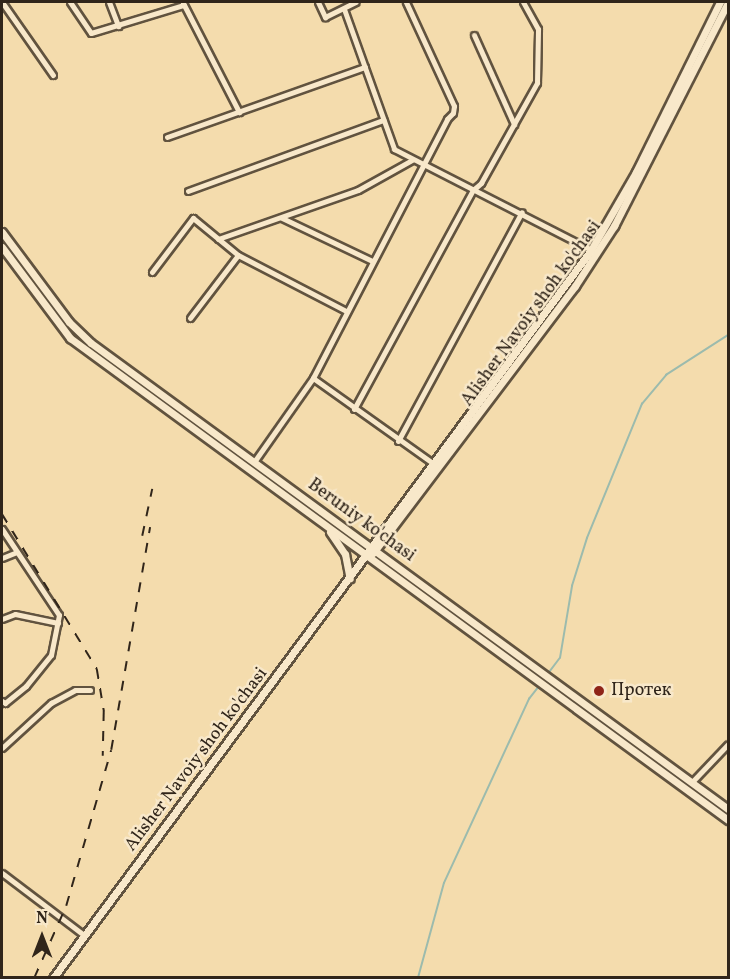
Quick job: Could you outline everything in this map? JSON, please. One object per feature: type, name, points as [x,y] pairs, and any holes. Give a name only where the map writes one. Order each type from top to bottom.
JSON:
[{"type":"main road","name":"Alisher Navoiy shoh ko'chasi","points":[[373,548],[431,462],[591,250],[630,183],[720,2]]},
{"type":"main road","name":"Alisher Navoiy shoh ko'chasi","points":[[53,978],[366,557],[575,286],[614,226],[728,2]]},
{"type":"main road","name":"Beruniy ko'chasi","points":[[2,232],[77,331],[729,808]]},
{"type":"main road","name":"Beruniy ko'chasi","points":[[2,248],[70,338],[366,557],[520,666],[729,820]]},
{"type":"main road","points":[[325,525],[345,554],[350,579]]},
{"type":"main road","points":[[600,725],[605,717]]},
{"type":"street","points":[[2,2],[53,75]]},
{"type":"street","points":[[70,2],[91,33],[184,3],[239,112]]},
{"type":"street","points":[[109,2],[118,26]]},
{"type":"street","points":[[318,2],[325,17],[356,2]]},
{"type":"street","points":[[254,462],[314,378],[346,311],[454,106],[406,2]]},
{"type":"street","points":[[354,409],[473,190],[481,183],[537,83],[538,29],[523,2]]},
{"type":"street","points":[[344,9],[394,149],[423,166],[522,212],[591,250]]},
{"type":"street","points":[[474,36],[514,124]]},
{"type":"street","points":[[167,137],[365,67]]},
{"type":"street","points":[[188,191],[383,120]]},
{"type":"street","points":[[218,239],[358,190],[412,160]]},
{"type":"street","points":[[398,441],[522,212]]},
{"type":"street","points":[[152,272],[193,218],[238,255],[346,311]]},
{"type":"street","points":[[281,218],[372,261]]},
{"type":"street","points":[[190,318],[238,255]]},
{"type":"street","points":[[314,378],[398,441],[431,462]]},
{"type":"street","points":[[2,529],[53,602],[59,615],[51,654],[26,686],[5,703],[2,701]]},
{"type":"street","points":[[2,558],[17,552]]},
{"type":"street","points":[[2,619],[15,614],[58,623]]},
{"type":"street","points":[[2,748],[51,703],[75,690],[90,690]]},
{"type":"street","points":[[692,782],[729,744]]},
{"type":"street","points":[[2,873],[84,935]]},
{"type":"waterway","points":[[547,675],[560,658],[572,586],[587,538],[642,404],[666,375],[728,335]]},
{"type":"waterway","points":[[418,978],[444,883],[529,699],[539,686]]},
{"type":"railway","points":[[142,536],[152,489]]},
{"type":"railway","points":[[2,514],[97,669],[104,711],[103,756]]},
{"type":"railway","points":[[34,978],[66,906],[111,750],[150,527]]},
{"type":"place","name":"Протек","points":[[599,691]]}]
